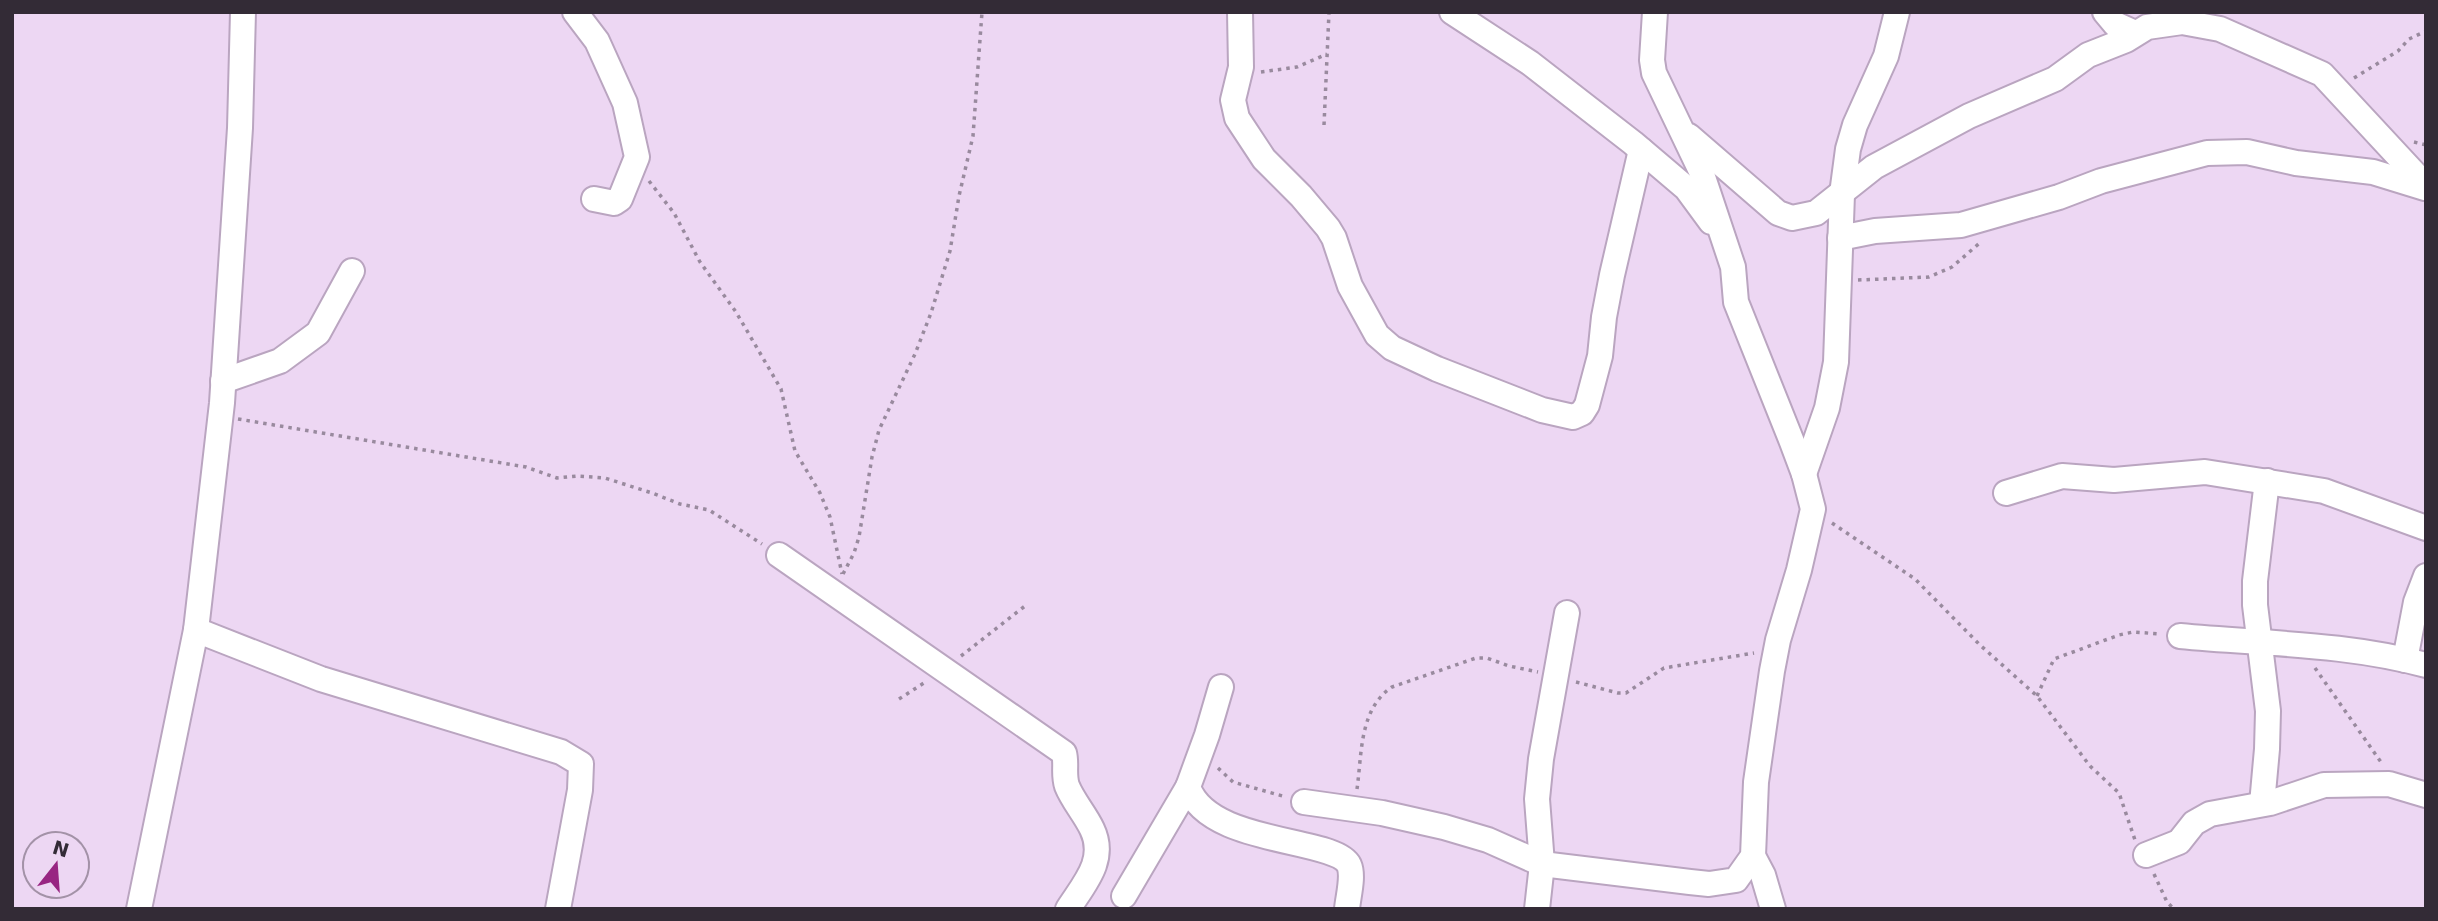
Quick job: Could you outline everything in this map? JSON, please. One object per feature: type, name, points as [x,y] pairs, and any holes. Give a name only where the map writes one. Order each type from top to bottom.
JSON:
[{"type":"street","points":[[139,909],[196,630],[223,381],[240,128],[243,12]]},
{"type":"street","points":[[575,12],[597,41],[620,88],[637,157],[620,199],[614,203],[594,199]]},
{"type":"street","points":[[1240,12],[1242,40],[1239,79],[1233,100],[1237,118],[1264,159],[1328,228],[1350,286],[1382,341],[1437,369],[1542,411],[1573,417],[1582,413],[1591,391],[1600,356],[1612,275],[1641,150]]},
{"type":"street","points":[[1452,12],[1530,63],[1686,188],[1728,249]]},
{"type":"street","points":[[1655,12],[1653,70],[1701,171],[1733,267],[1736,302],[1804,474],[1813,509],[1799,570],[1778,640],[1756,782],[1753,856],[1763,875],[1773,909]]},
{"type":"street","points":[[1804,474],[1827,408],[1836,362],[1842,194],[1850,142],[1886,57],[1896,12]]},
{"type":"street","points":[[2105,12],[2115,24],[2135,33]]},
{"type":"street","points":[[1683,131],[1735,178],[1785,217],[1799,218],[1816,213],[1874,167],[1969,116],[2055,79],[2088,55],[2122,42],[2147,27],[2182,22],[2220,29],[2322,74],[2426,187]]},
{"type":"street","points":[[1840,238],[1875,231],[1944,228],[2010,212],[2059,197],[2101,180],[2222,152],[2247,152],[2296,163],[2373,172],[2426,187]]},
{"type":"street","points":[[223,381],[281,360],[318,334],[352,271]]},
{"type":"street","points":[[2006,493],[2062,475],[2114,480],[2205,472],[2324,491],[2426,528]]},
{"type":"street","points":[[2262,804],[2268,711],[2258,642],[2255,580],[2267,481]]},
{"type":"street","points":[[779,555],[836,582],[944,668],[1064,753],[1067,786],[1092,829],[1096,842],[1096,864],[1068,909]]},
{"type":"street","points":[[2180,636],[2297,644],[2415,663],[2417,602],[2426,576]]},
{"type":"street","points":[[1537,909],[1542,864],[1537,799],[1547,715],[1567,613]]},
{"type":"street","points":[[196,630],[321,679],[561,752],[581,764],[580,790],[558,909]]},
{"type":"street","points":[[1096,864],[1126,902],[1188,787],[1221,687]]},
{"type":"street","points":[[2146,855],[2179,842],[2194,823],[2210,814],[2262,804],[2324,785],[2393,784],[2426,795]]},
{"type":"street","points":[[1188,787],[1192,799],[1209,814],[1228,824],[1325,851],[1342,859],[1350,870],[1347,909]]},
{"type":"street","points":[[1304,802],[1354,808],[1444,827],[1488,840],[1542,864],[1709,884],[1735,880],[1753,856]]},
{"type":"path","points":[[836,582],[854,553],[859,537],[879,430],[915,354],[950,251],[973,136],[982,12]]},
{"type":"path","points":[[1324,125],[1329,12]]},
{"type":"path","points":[[2337,88],[2398,51],[2409,39],[2426,30]]},
{"type":"path","points":[[1239,79],[1268,70],[1297,67],[1328,54]]},
{"type":"path","points":[[637,157],[650,184],[674,213],[700,262],[736,312],[781,389],[794,451],[820,493],[830,517],[836,582]]},
{"type":"path","points":[[1839,281],[1916,279],[1941,274],[1973,249],[2010,212]]},
{"type":"path","points":[[220,416],[526,467],[557,478],[605,478],[675,502],[713,511],[779,555]]},
{"type":"path","points":[[1813,509],[1914,579],[1980,645],[2037,695],[2090,766],[2119,793],[2132,832],[2146,855],[2167,902],[2174,909]]},
{"type":"path","points":[[899,699],[1025,606]]},
{"type":"path","points":[[2037,695],[2051,662],[2060,656],[2133,632],[2180,636]]},
{"type":"path","points":[[1354,808],[1366,722],[1375,702],[1392,687],[1476,658],[1487,658],[1514,668],[1611,691],[1626,692],[1664,668],[1744,656],[1768,648],[1778,640]]},
{"type":"path","points":[[2297,644],[2379,758],[2393,784]]},
{"type":"path","points":[[1201,752],[1233,782],[1304,802]]}]
